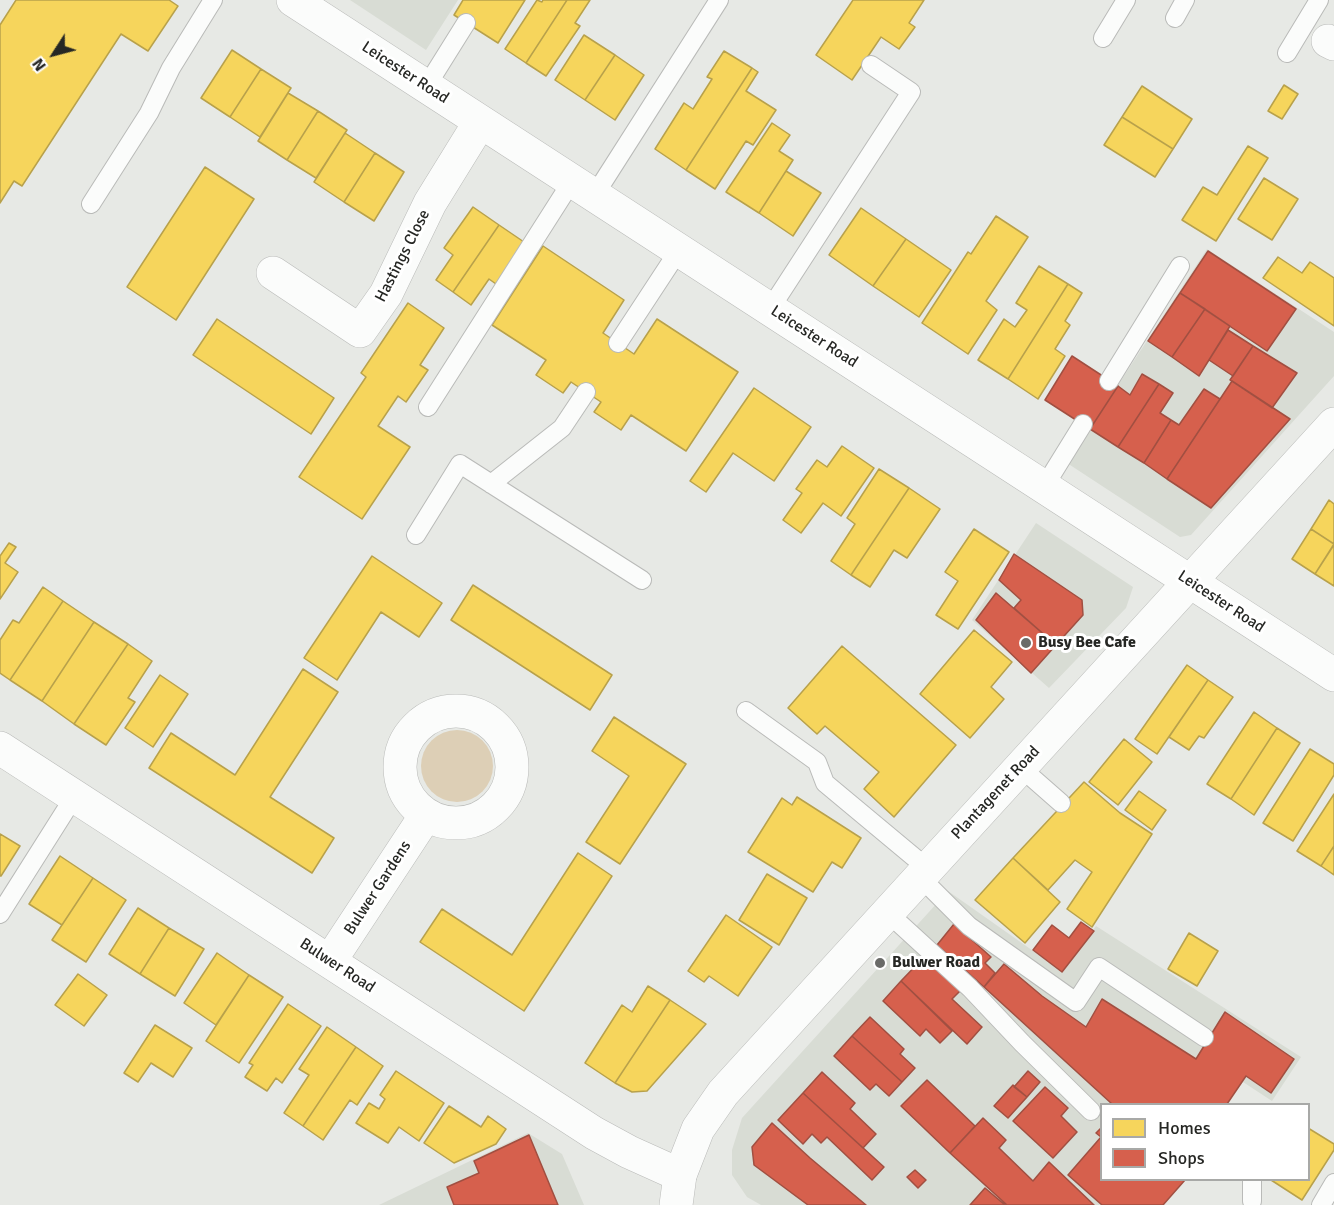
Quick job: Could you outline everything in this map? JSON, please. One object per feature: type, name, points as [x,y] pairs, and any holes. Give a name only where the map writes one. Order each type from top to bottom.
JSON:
[{"type":"street","name":"Leicester Road","points":[[293,0],[1334,675]]},
{"type":"street","name":"Hastings Close","points":[[273,273],[360,331],[386,294],[430,203],[480,122]]},
{"type":"street","name":"Plantagenet Road","points":[[678,1190],[698,1129],[723,1093],[1334,424]]},
{"type":"street","name":"Bulwer Road","points":[[0,748],[594,1132],[629,1152],[678,1190]]},
{"type":"street","name":"Bulwer Gardens","points":[[330,961],[426,815]]},
{"type":"lane","points":[[91,204],[148,113],[171,68],[213,0]]},
{"type":"lane","points":[[428,407],[719,0]]},
{"type":"lane","points":[[1103,38],[1126,0]]},
{"type":"lane","points":[[1175,18],[1185,0]]},
{"type":"lane","points":[[1287,53],[1319,0]]},
{"type":"lane","points":[[426,87],[466,23]]},
{"type":"lane","points":[[770,309],[911,92],[871,65]]},
{"type":"lane","points":[[618,343],[679,250]]},
{"type":"lane","points":[[1109,381],[1180,267]]},
{"type":"lane","points":[[491,484],[562,428],[586,392]]},
{"type":"lane","points":[[1044,487],[1083,424]]},
{"type":"lane","points":[[416,535],[460,464],[642,580]]},
{"type":"lane","points":[[746,711],[817,762],[825,783],[923,873],[969,926],[1076,1002],[1099,966],[1204,1037]]},
{"type":"lane","points":[[1020,767],[1061,802]]},
{"type":"lane","points":[[0,914],[75,797]]},
{"type":"lane","points":[[888,912],[970,988],[1091,1111]]},
{"type":"lane","points":[[1252,1181],[1254,1204]]},
{"type":"lane","points":[[1321,1205],[1334,1183]]},
{"type":"shaded area","points":[[350,0],[458,0],[426,50]]},
{"type":"shaded area","points":[[1207,249],[1334,332],[1334,376],[1191,535],[1180,537],[1067,463]]},
{"type":"shaded area","points":[[1036,523],[1133,587],[1126,608],[1049,688],[972,620]]},
{"type":"shaded area","points":[[457,730],[477,736],[487,746],[493,766],[487,786],[477,796],[457,802],[437,796],[427,786],[421,766],[427,746],[437,736]]},
{"type":"shaded area","points":[[948,891],[1063,972],[1096,926],[1301,1057],[1272,1101],[1243,1082],[1228,1103],[1100,1103],[1100,1181],[1173,1181],[1156,1205],[761,1205],[747,1197],[732,1175],[732,1150],[742,1118]]},
{"type":"shaded area","points":[[528,1133],[562,1154],[584,1205],[379,1205]]},
{"type":"building: Homes","points":[[16,0],[169,0],[178,6],[148,51],[121,34],[22,186],[14,181],[0,203],[0,25]]},
{"type":"building: Homes","points":[[463,0],[525,0],[498,43],[454,15]]},
{"type":"building: Homes","points":[[537,0],[542,2],[543,0],[567,0],[526,63],[505,49]]},
{"type":"building: Homes","points":[[567,0],[590,0],[575,23],[580,26],[546,76],[526,63]]},
{"type":"building: Homes","points":[[853,0],[924,0],[909,23],[915,27],[899,49],[881,37],[852,80],[816,55]]},
{"type":"building: Homes","points":[[584,35],[615,55],[585,100],[555,80]]},
{"type":"building: Homes","points":[[232,50],[261,69],[230,117],[201,98]]},
{"type":"building: Homes","points":[[724,51],[752,68],[686,170],[655,149],[684,103],[693,109],[712,79],[707,77]]},
{"type":"building: Homes","points":[[615,55],[644,75],[615,120],[585,100]]},
{"type":"building: Homes","points":[[752,68],[758,72],[746,91],[776,110],[753,145],[746,141],[715,189],[686,170]]},
{"type":"building: Homes","points":[[261,69],[291,88],[260,137],[230,117]]},
{"type":"building: Homes","points":[[1284,85],[1298,94],[1282,119],[1268,111]]},
{"type":"building: Homes","points":[[1142,86],[1192,119],[1173,149],[1122,117]]},
{"type":"building: Homes","points":[[288,93],[318,111],[287,160],[258,141]]},
{"type":"building: Homes","points":[[318,111],[347,130],[316,178],[287,160]]},
{"type":"building: Homes","points":[[1122,117],[1173,149],[1155,177],[1104,145]]},
{"type":"building: Homes","points":[[772,123],[790,135],[779,151],[793,160],[759,213],[726,192]]},
{"type":"building: Homes","points":[[345,133],[375,153],[344,202],[314,182]]},
{"type":"building: Homes","points":[[1248,146],[1268,158],[1216,241],[1182,220],[1203,187],[1217,195]]},
{"type":"building: Homes","points":[[375,153],[404,172],[374,221],[344,202]]},
{"type":"building: Homes","points":[[205,167],[254,199],[176,320],[127,287]]},
{"type":"building: Homes","points":[[786,171],[821,193],[793,236],[759,213]]},
{"type":"building: Homes","points":[[1264,178],[1298,199],[1272,240],[1238,219]]},
{"type":"building: Homes","points":[[473,207],[499,225],[453,292],[436,280],[453,255],[444,248]]},
{"type":"building: Homes","points":[[861,208],[906,239],[873,286],[829,255]]},
{"type":"building: Homes","points":[[996,216],[1028,237],[986,301],[997,310],[968,354],[922,323],[968,252],[971,254]]},
{"type":"building: Homes","points":[[499,225],[524,242],[496,284],[489,279],[471,305],[453,292]]},
{"type":"building: Homes","points":[[906,239],[951,270],[919,317],[873,286]]},
{"type":"building: Homes","points":[[543,246],[624,300],[603,333],[634,354],[657,319],[738,372],[686,451],[631,415],[621,430],[594,412],[601,402],[571,382],[563,393],[536,375],[546,360],[492,325]]},
{"type":"building: Homes","points":[[1278,257],[1302,273],[1310,262],[1334,278],[1334,326],[1263,278]]},
{"type":"building: Homes","points":[[1039,266],[1068,284],[1008,379],[978,360],[1004,319],[1015,327],[1027,310],[1016,303]]},
{"type":"building: Homes","points":[[1068,284],[1082,293],[1065,321],[1070,325],[1055,349],[1065,356],[1038,399],[1008,379]]},
{"type":"building: Homes","points":[[408,303],[444,328],[420,365],[428,370],[406,402],[398,396],[378,426],[410,447],[362,519],[299,477],[366,377],[361,373]]},
{"type":"building: Homes","points":[[217,319],[334,398],[311,434],[193,355]]},
{"type":"building: Homes","points":[[754,388],[811,427],[774,481],[733,453],[706,492],[690,481]]},
{"type":"building: Homes","points":[[842,446],[874,468],[841,516],[823,503],[801,533],[783,520],[802,493],[796,489],[817,460],[827,467]]},
{"type":"building: Homes","points":[[879,469],[909,488],[851,575],[831,561],[855,524],[847,518]]},
{"type":"building: Homes","points":[[909,488],[940,509],[907,558],[894,550],[870,587],[851,575]]},
{"type":"building: Homes","points":[[1329,500],[1334,504],[1334,544],[1311,529]]},
{"type":"building: Homes","points":[[974,529],[1009,552],[958,629],[936,615],[958,581],[945,572]]},
{"type":"building: Homes","points":[[1311,529],[1334,544],[1315,574],[1292,559]]},
{"type":"building: Homes","points":[[9,543],[16,547],[5,563],[18,572],[0,599],[0,556]]},
{"type":"building: Homes","points":[[1334,545],[1334,586],[1315,574]]},
{"type":"building: Homes","points":[[372,556],[442,603],[419,637],[381,612],[337,680],[304,658]]},
{"type":"building: Homes","points":[[473,585],[612,675],[590,710],[451,620]]},
{"type":"building: Homes","points":[[43,587],[63,601],[10,680],[0,673],[0,640],[13,620],[19,623]]},
{"type":"building: Homes","points":[[63,601],[94,622],[42,701],[10,680]]},
{"type":"building: Homes","points":[[94,622],[128,644],[74,724],[42,701]]},
{"type":"building: Homes","points":[[974,630],[1012,662],[991,687],[1004,699],[970,738],[920,694]]},
{"type":"building: Homes","points":[[128,644],[152,661],[128,698],[135,702],[106,745],[74,724]]},
{"type":"building: Homes","points":[[842,646],[956,745],[894,817],[864,789],[879,772],[825,726],[817,734],[788,708]]},
{"type":"building: Homes","points":[[1187,665],[1208,680],[1157,754],[1135,739]]},
{"type":"building: Homes","points":[[303,669],[338,692],[270,797],[334,838],[312,873],[149,768],[171,733],[235,775]]},
{"type":"building: Homes","points":[[160,675],[188,694],[153,747],[125,728]]},
{"type":"building: Homes","points":[[1208,680],[1233,697],[1204,738],[1199,736],[1189,750],[1169,737]]},
{"type":"building: Homes","points":[[1254,712],[1277,728],[1231,799],[1207,784]]},
{"type":"building: Homes","points":[[614,717],[686,764],[620,864],[586,842],[629,776],[592,751]]},
{"type":"building: Homes","points":[[1277,728],[1300,743],[1254,815],[1231,799]]},
{"type":"building: Homes","points":[[1124,739],[1152,762],[1118,805],[1089,782]]},
{"type":"building: Homes","points":[[1310,749],[1334,764],[1334,775],[1293,841],[1263,823]]},
{"type":"building: Homes","points":[[1084,782],[1120,813],[1152,834],[1092,927],[1067,909],[1092,872],[1075,860],[1048,890],[1013,858]]},
{"type":"building: Homes","points":[[1139,791],[1166,810],[1152,830],[1125,810]]},
{"type":"building: Homes","points":[[1334,794],[1334,846],[1321,866],[1297,851]]},
{"type":"building: Homes","points":[[797,797],[861,838],[842,868],[832,862],[813,892],[748,852],[782,798],[792,805]]},
{"type":"building: Homes","points":[[0,834],[20,846],[1,876],[0,876]]},
{"type":"building: Homes","points":[[1334,846],[1334,875],[1321,866]]},
{"type":"building: Homes","points":[[578,853],[612,876],[524,1011],[420,942],[442,909],[512,955]]},
{"type":"building: Homes","points":[[60,856],[93,878],[62,925],[29,904]]},
{"type":"building: Homes","points":[[1013,858],[1060,902],[1025,943],[975,900]]},
{"type":"building: Homes","points":[[767,874],[807,898],[779,945],[739,920]]},
{"type":"building: Homes","points":[[93,878],[126,900],[86,962],[52,940]]},
{"type":"building: Homes","points":[[138,908],[169,928],[140,974],[109,954]]},
{"type":"building: Homes","points":[[726,915],[772,947],[738,996],[709,976],[704,982],[688,971]]},
{"type":"building: Homes","points":[[169,928],[204,949],[175,996],[140,974]]},
{"type":"building: Homes","points":[[1189,933],[1218,951],[1197,986],[1168,969]]},
{"type":"building: Homes","points":[[217,953],[249,975],[216,1025],[184,1003]]},
{"type":"building: Homes","points":[[78,974],[107,995],[84,1026],[55,1005]]},
{"type":"building: Homes","points":[[249,975],[283,997],[239,1063],[206,1041]]},
{"type":"building: Homes","points":[[648,986],[670,1000],[615,1083],[585,1063],[622,1005],[632,1012]]},
{"type":"building: Homes","points":[[670,1000],[706,1024],[647,1091],[632,1092],[615,1083]]},
{"type":"building: Homes","points":[[288,1004],[321,1026],[282,1083],[276,1078],[267,1091],[245,1077],[253,1065],[249,1063]]},
{"type":"building: Homes","points":[[155,1025],[192,1048],[173,1077],[151,1063],[138,1082],[124,1073]]},
{"type":"building: Homes","points":[[327,1027],[356,1047],[303,1126],[284,1113],[309,1075],[299,1069]]},
{"type":"building: Homes","points":[[356,1047],[383,1066],[357,1105],[350,1100],[323,1140],[303,1126]]},
{"type":"building: Homes","points":[[396,1071],[444,1103],[419,1141],[399,1127],[388,1143],[356,1123],[369,1103],[379,1109],[385,1099],[380,1095]]},
{"type":"building: Homes","points":[[449,1106],[481,1127],[488,1116],[506,1129],[496,1144],[454,1163],[424,1143]]},
{"type":"building: Homes","points":[[1310,1129],[1334,1144],[1334,1150],[1302,1200],[1273,1181],[1310,1181]]},
{"type":"building: Shops","points":[[1208,251],[1296,309],[1267,351],[1180,293]]},
{"type":"building: Shops","points":[[1180,293],[1205,309],[1172,357],[1148,341]]},
{"type":"building: Shops","points":[[1205,309],[1230,326],[1199,376],[1172,357]]},
{"type":"building: Shops","points":[[1228,330],[1253,346],[1233,376],[1209,360]]},
{"type":"building: Shops","points":[[1253,346],[1297,373],[1272,408],[1230,380]]},
{"type":"building: Shops","points":[[1072,356],[1118,386],[1090,429],[1045,400]]},
{"type":"building: Shops","points":[[1142,374],[1159,384],[1118,447],[1090,429],[1118,386],[1130,395]]},
{"type":"building: Shops","points":[[1232,381],[1290,419],[1211,508],[1167,479]]},
{"type":"building: Shops","points":[[1159,384],[1173,393],[1160,413],[1171,420],[1144,463],[1118,447]]},
{"type":"building: Shops","points":[[1204,389],[1220,399],[1167,479],[1144,463],[1171,420],[1179,425]]},
{"type":"building: Shops","points":[[1014,554],[1082,600],[1083,615],[1056,645],[1014,608],[1021,600],[999,580]]},
{"type":"building: Shops","points":[[996,593],[1056,645],[1031,673],[976,620]]},
{"type":"building: Shops","points":[[1081,922],[1094,931],[1062,972],[1033,950],[1052,925],[1069,938]]},
{"type":"building: Shops","points":[[954,924],[991,957],[985,963],[995,973],[984,987],[937,945]]},
{"type":"building: Shops","points":[[925,956],[961,990],[952,999],[982,1027],[967,1044],[901,981]]},
{"type":"building: Shops","points":[[1004,964],[1042,996],[1086,1027],[1102,999],[1196,1059],[1225,1012],[1294,1059],[1271,1093],[1246,1076],[1228,1103],[1111,1103],[984,987]]},
{"type":"building: Shops","points":[[901,981],[952,1031],[940,1043],[926,1029],[920,1036],[883,1001]]},
{"type":"building: Shops","points":[[870,1017],[904,1049],[900,1054],[915,1068],[902,1082],[852,1036]]},
{"type":"building: Shops","points":[[852,1036],[902,1082],[889,1096],[876,1084],[870,1090],[834,1056]]},
{"type":"building: Shops","points":[[1028,1071],[1040,1082],[1027,1097],[1014,1087]]},
{"type":"building: Shops","points":[[822,1072],[855,1103],[850,1109],[876,1134],[863,1148],[803,1093]]},
{"type":"building: Shops","points":[[927,1080],[975,1126],[950,1153],[901,1106]]},
{"type":"building: Shops","points":[[1013,1085],[1027,1097],[1008,1118],[994,1106]]},
{"type":"building: Shops","points":[[1045,1087],[1068,1108],[1061,1116],[1077,1132],[1053,1158],[1013,1121]]},
{"type":"building: Shops","points":[[803,1093],[884,1167],[872,1180],[827,1137],[821,1143],[812,1134],[803,1144],[778,1120]]},
{"type":"building: Shops","points":[[983,1118],[1006,1140],[999,1148],[1033,1181],[1049,1162],[1094,1205],[1007,1205],[950,1153]]},
{"type":"building: Shops","points":[[772,1123],[866,1205],[808,1205],[754,1165],[752,1147]]},
{"type":"building: Shops","points":[[529,1135],[558,1205],[454,1205],[447,1187],[479,1173],[474,1161]]},
{"type":"building: Shops","points":[[1100,1138],[1100,1181],[1184,1181],[1163,1205],[1102,1205],[1068,1175]]},
{"type":"building: Shops","points":[[915,1170],[926,1180],[918,1188],[907,1177]]},
{"type":"building: Shops","points":[[985,1188],[1005,1205],[970,1205]]},
{"type":"place","name":"Busy Bee Cafe","points":[[1026,643]]},
{"type":"place","name":"Bulwer Road","points":[[880,963]]}]
